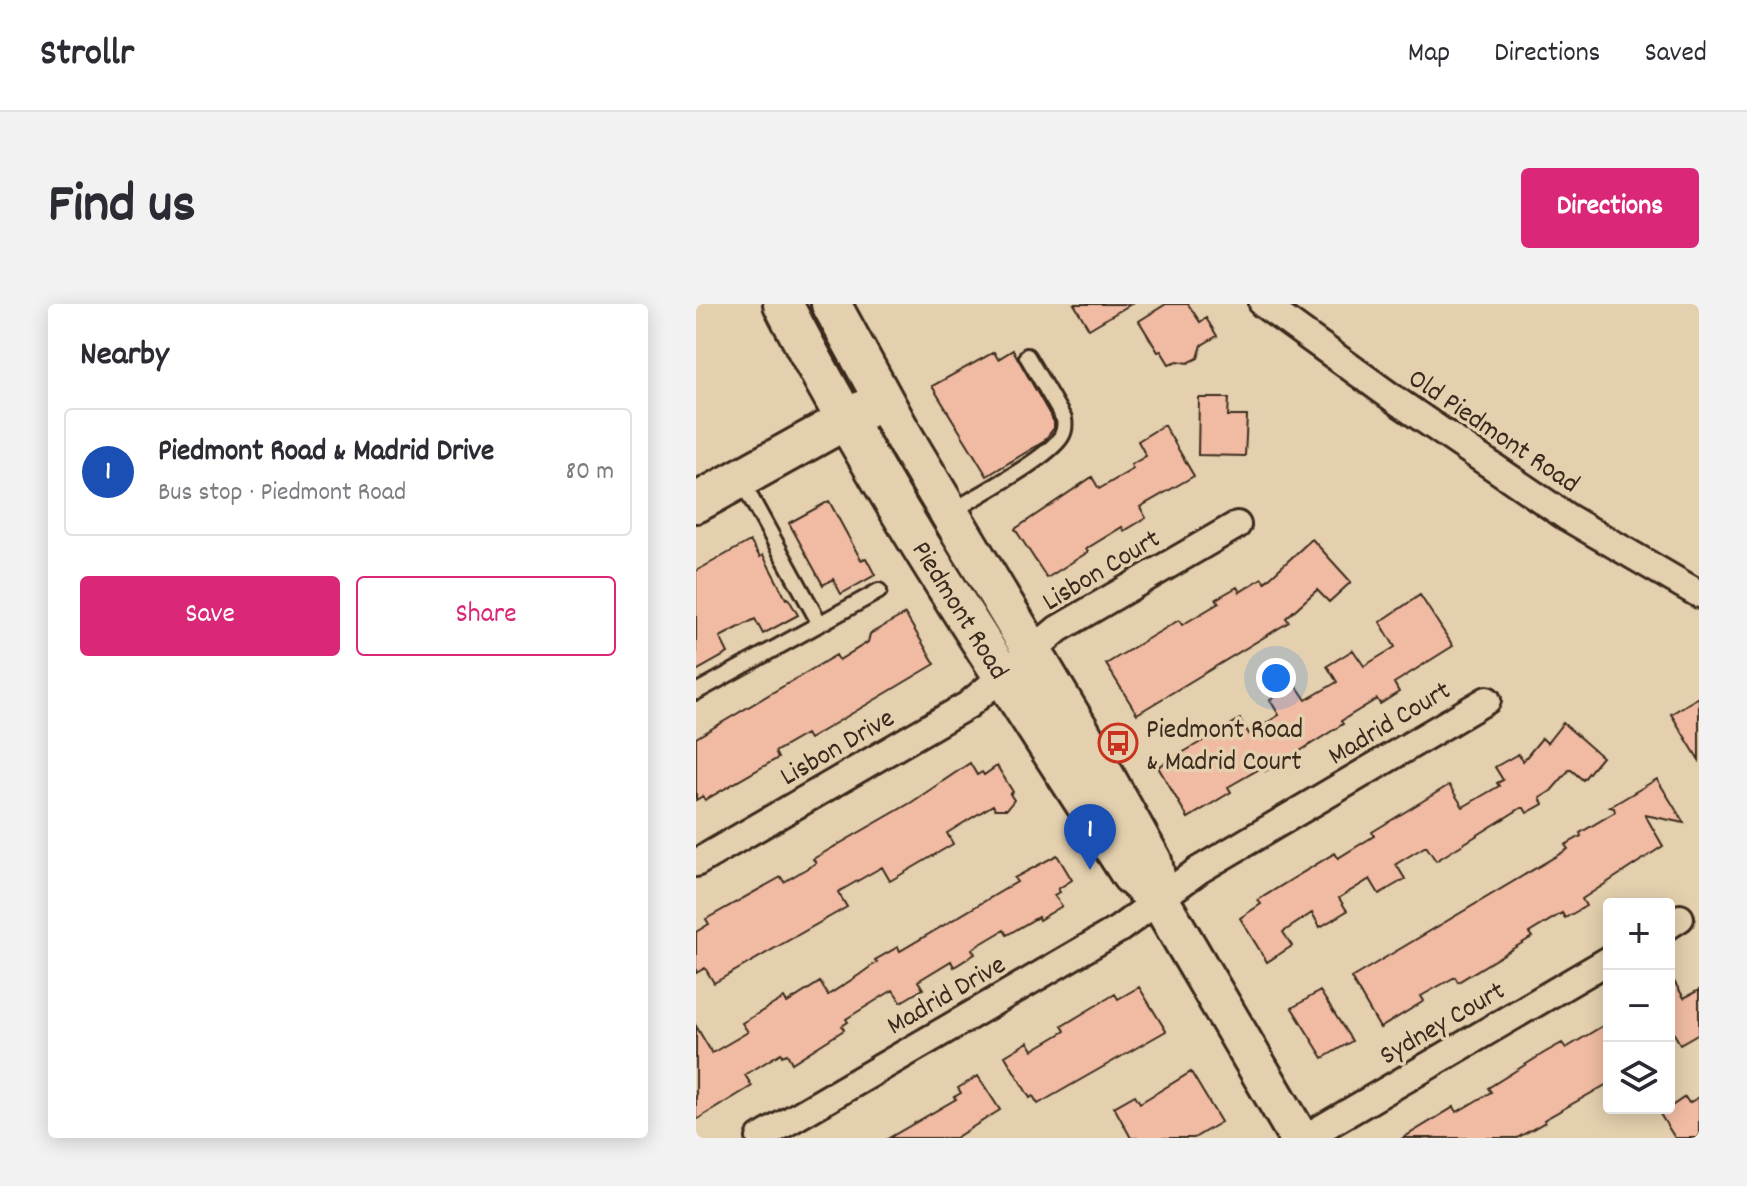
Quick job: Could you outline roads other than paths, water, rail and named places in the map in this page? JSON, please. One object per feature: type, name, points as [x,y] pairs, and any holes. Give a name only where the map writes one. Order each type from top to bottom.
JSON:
[{"type":"main road","name":"Piedmont Road","points":[[783,304],[845,420],[1002,675],[1131,875],[1160,901],[1299,1138]]},
{"type":"main road","name":"Piedmont Road","points":[[831,304],[882,399],[1152,861],[1160,901]]},
{"type":"main road","points":[[696,503],[882,399]]},
{"type":"street","name":"Old Piedmont Road","points":[[1263,304],[1397,401],[1567,517],[1699,594]]},
{"type":"street","name":"Lisbon Court","points":[[1002,675],[1063,626],[1237,525]]},
{"type":"street","name":"Lisbon Drive","points":[[696,863],[970,704],[1002,675]]},
{"type":"street","name":"Madrid Court","points":[[1160,901],[1199,870],[1487,700]]},
{"type":"street","name":"Madrid Drive","points":[[760,1138],[1119,929],[1160,901]]},
{"type":"street","name":"Sydney Court","points":[[1305,1138],[1603,964]]},
{"type":"lane","points":[[950,514],[1024,466],[1061,437],[1064,419],[1027,356]]},
{"type":"lane","points":[[740,478],[820,624]]},
{"type":"lane","points":[[696,692],[879,591]]},
{"type":"place","name":"Piedmont Road & Madrid Court","points":[[1118,743]]},
{"type":"place","name":"Piedmont Road & Madrid Drive","points":[[1090,870]]}]
